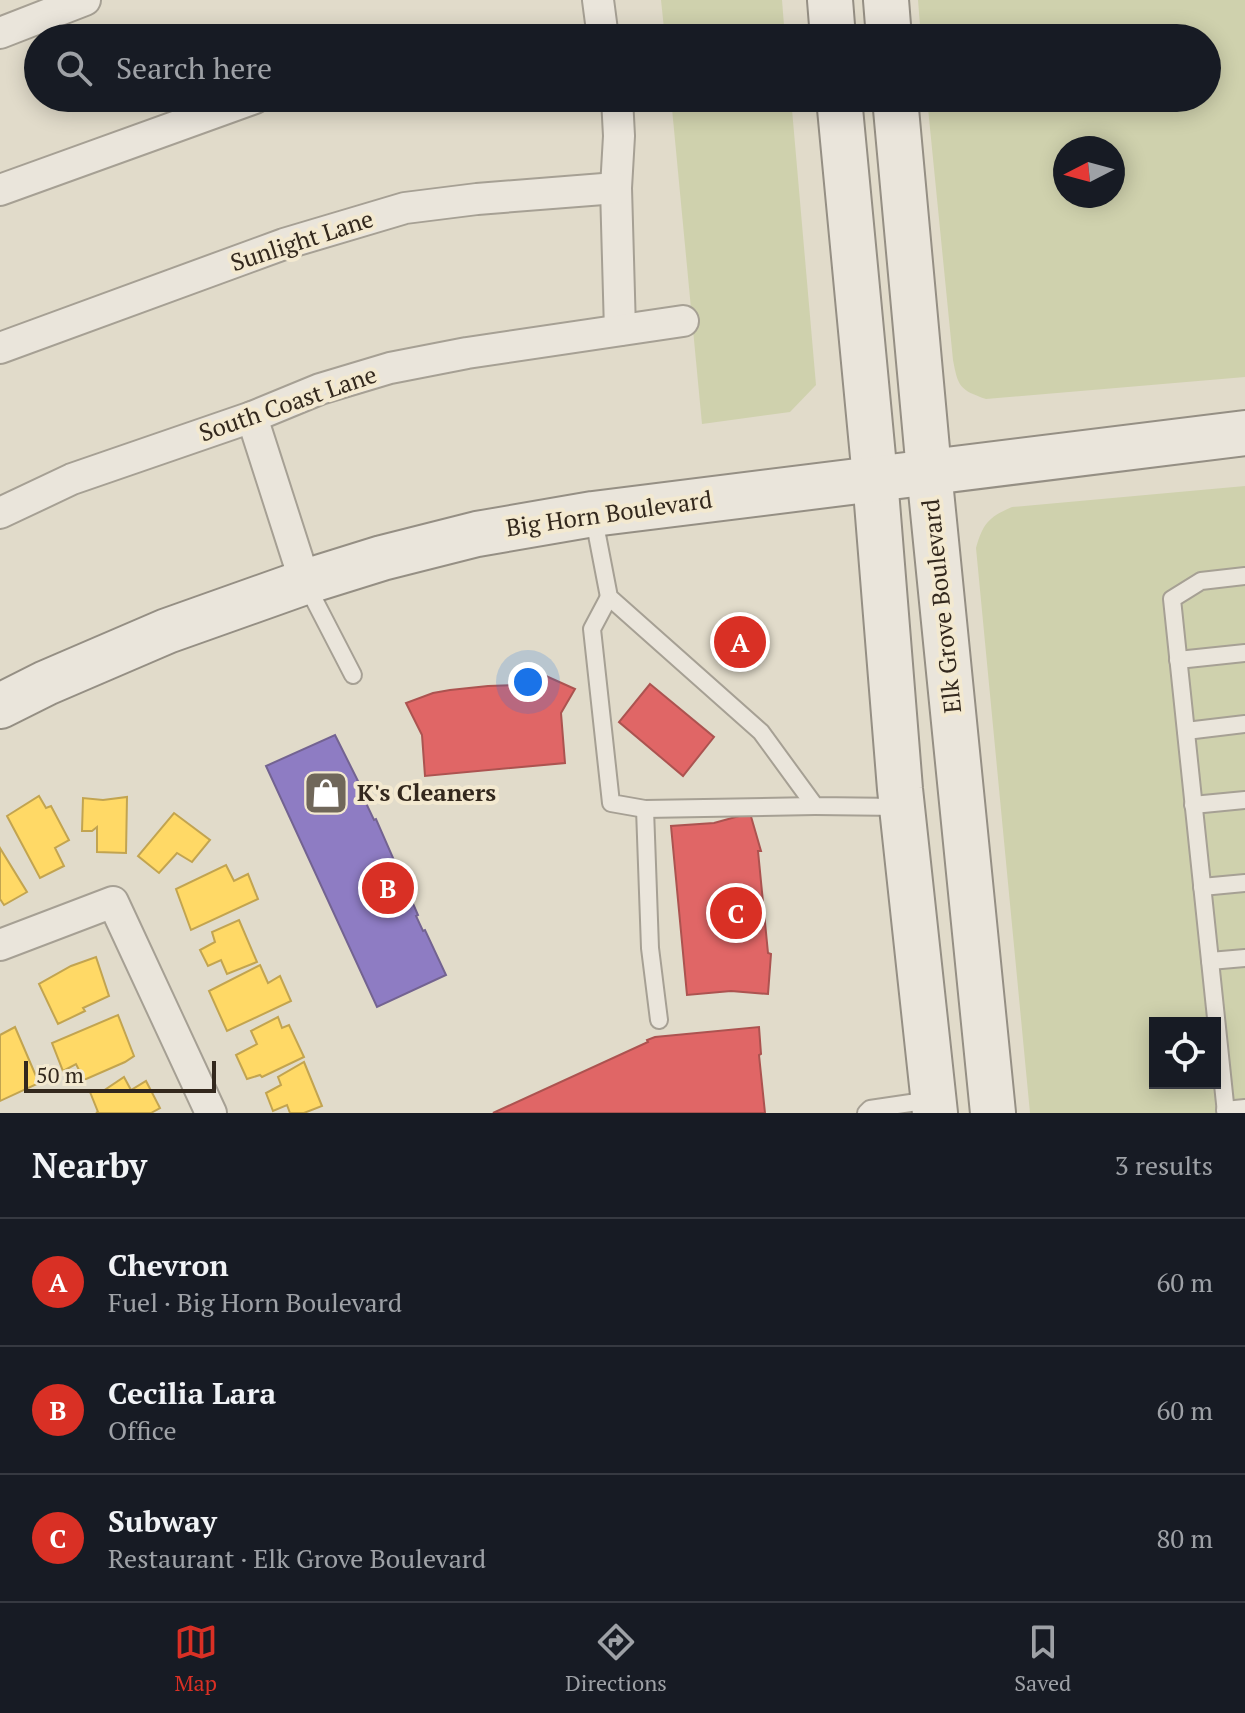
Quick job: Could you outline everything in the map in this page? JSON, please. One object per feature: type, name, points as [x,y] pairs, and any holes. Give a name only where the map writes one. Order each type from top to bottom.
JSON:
[{"type":"main road","points":[[830,0],[832,24]]},
{"type":"main road","points":[[886,0],[888,24]]},
{"type":"main road","points":[[840,112],[902,807],[934,1106]]},
{"type":"main road","name":"Elk Grove Boulevard","points":[[896,112],[993,1113]]},
{"type":"main road","name":"Big Horn Boulevard","points":[[0,706],[167,631],[305,582],[382,558],[477,534],[593,514],[1245,433]]},
{"type":"street","points":[[0,32],[85,0]]},
{"type":"street","points":[[598,0],[601,24]]},
{"type":"street","points":[[0,190],[216,112]]},
{"type":"street","points":[[618,112],[616,188],[620,330]]},
{"type":"street","name":"Sunlight Lane","points":[[0,348],[284,244],[405,208],[616,188]]},
{"type":"street","name":"South Coast Lane","points":[[0,513],[72,479],[252,417],[320,389],[390,368],[467,353],[683,321]]},
{"type":"street","points":[[252,417],[305,582]]},
{"type":"street","points":[[0,945],[113,902],[211,1113]]},
{"type":"lane","points":[[593,514],[609,597],[761,732],[815,806]]},
{"type":"lane","points":[[1245,576],[1201,581],[1172,599],[1226,1112],[1245,1108]]},
{"type":"lane","points":[[305,582],[353,675]]},
{"type":"lane","points":[[609,597],[592,629],[611,803],[645,809],[902,807]]},
{"type":"lane","points":[[1178,660],[1245,653]]},
{"type":"lane","points":[[1186,731],[1245,724]]},
{"type":"lane","points":[[1193,805],[1245,800]]},
{"type":"lane","points":[[645,809],[650,948],[659,1020]]},
{"type":"lane","points":[[1202,887],[1245,883]]},
{"type":"lane","points":[[1210,961],[1245,958]]},
{"type":"lane","points":[[866,1113],[870,1109],[934,1106]]},
{"type":"green space","points":[[661,0],[782,0],[784,24],[664,24]]},
{"type":"green space","points":[[918,0],[1245,0],[1245,377],[986,399],[962,386],[957,376],[928,112],[1221,112],[1221,24],[920,24]]},
{"type":"green space","points":[[672,112],[792,112],[816,385],[790,412],[702,424]]},
{"type":"green space","points":[[1245,486],[1245,1113],[1030,1113],[976,548],[981,532],[998,514],[1012,507]]},
{"type":"building: Homes","points":[[39,796],[46,808],[51,806],[69,840],[55,848],[64,866],[40,878],[7,816]]},
{"type":"building: Homes","points":[[127,797],[126,853],[97,852],[97,827],[92,831],[82,831],[83,798],[103,800]]},
{"type":"building: Homes","points":[[174,813],[210,840],[192,862],[177,853],[159,873],[138,856]]},
{"type":"building: Homes","points":[[0,848],[27,892],[4,905],[0,899]]},
{"type":"building: Homes","points":[[226,865],[234,881],[248,874],[258,899],[191,930],[176,889]]},
{"type":"building: Homes","points":[[239,920],[257,962],[227,974],[221,960],[208,966],[200,950],[215,942],[212,932]]},
{"type":"building: Homes","points":[[96,957],[109,996],[58,1024],[39,984],[71,966]]},
{"type":"building: Homes","points":[[260,965],[268,983],[280,976],[291,1001],[227,1031],[209,991]]},
{"type":"building: Homes","points":[[118,1015],[134,1056],[84,1080],[76,1064],[63,1071],[52,1043]]},
{"type":"building: Homes","points":[[278,1017],[282,1028],[289,1025],[304,1057],[262,1077],[247,1079],[236,1055],[257,1044],[251,1031]]},
{"type":"building: Homes","points":[[15,1027],[39,1083],[0,1101],[0,1035]]},
{"type":"building: Homes","points":[[304,1062],[322,1106],[304,1113],[290,1113],[287,1105],[273,1111],[266,1093],[281,1085],[278,1077]]},
{"type":"building: Homes","points":[[124,1077],[131,1090],[146,1081],[160,1108],[151,1113],[96,1113],[90,1092],[103,1091]]},
{"type":"building: Shops","points":[[525,672],[546,676],[575,689],[561,713],[565,763],[425,776],[422,735],[406,703],[450,690],[520,685]]},
{"type":"building: Shops","points":[[650,684],[714,737],[683,776],[619,722]]},
{"type":"building: Shops","points":[[750,813],[761,851],[758,851],[768,953],[771,954],[768,994],[731,991],[687,995],[671,826],[714,823]]},
{"type":"building: Shops","points":[[759,1027],[765,1113],[493,1113],[655,1037]]},
{"type":"building: Offices","points":[[335,735],[376,819],[416,916],[446,975],[377,1007],[266,766]]},
{"type":"place","name":"Chevron","points":[[740,642]]},
{"type":"place","name":"K's Cleaners","points":[[326,793]]},
{"type":"place","name":"Cecilia Lara","points":[[388,888]]},
{"type":"place","name":"Subway","points":[[736,913]]}]
